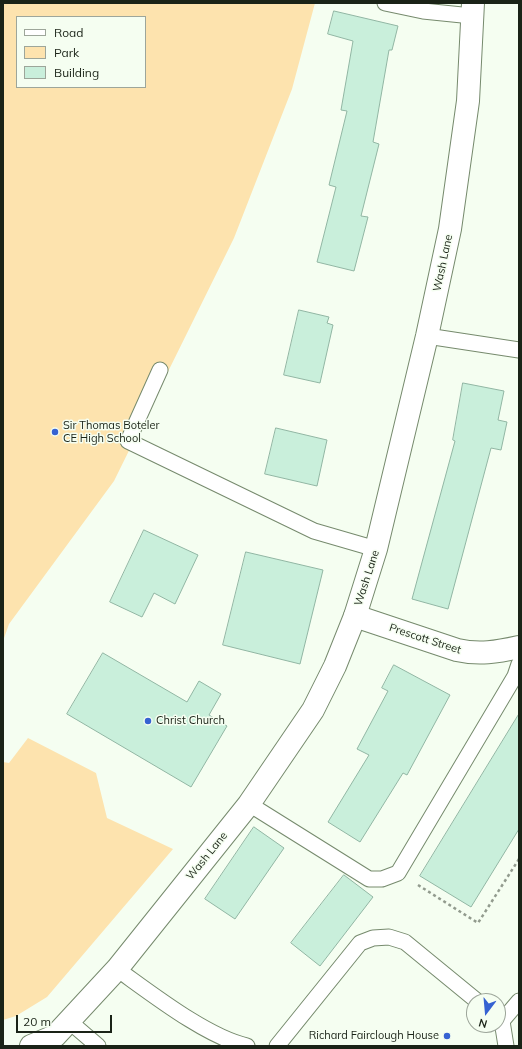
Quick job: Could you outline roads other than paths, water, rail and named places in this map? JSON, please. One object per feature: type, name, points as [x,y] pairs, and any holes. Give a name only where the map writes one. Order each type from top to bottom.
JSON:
[{"type":"street","name":"Wash Lane","points":[[31,1046],[58,1035],[117,969],[249,804],[313,710],[335,666],[355,616],[376,549],[427,336],[450,229],[468,101],[472,9]]},
{"type":"street","name":"Prescott Street","points":[[355,616],[457,650],[474,654],[492,653],[519,647]]},
{"type":"lane","points":[[385,3],[423,11],[472,9]]},
{"type":"lane","points":[[427,336],[519,350]]},
{"type":"lane","points":[[160,370],[128,441],[314,531],[376,549]]},
{"type":"lane","points":[[249,804],[369,879],[382,879],[398,873],[515,676],[519,664]]},
{"type":"lane","points":[[276,1046],[360,943],[374,938],[389,937],[405,942],[467,993]]},
{"type":"lane","points":[[117,969],[204,1028],[235,1043],[247,1046]]},
{"type":"lane","points":[[506,1014],[519,1001]]},
{"type":"lane","points":[[503,1033],[506,1046]]},
{"type":"lane","points":[[58,1035],[98,1046]]},
{"type":"place","name":"Sir Thomas Boteler CE High School","points":[[55,432]]},
{"type":"place","name":"Christ Church","points":[[148,721]]},
{"type":"place","name":"Richard Fairclough House","points":[[447,1036]]}]
